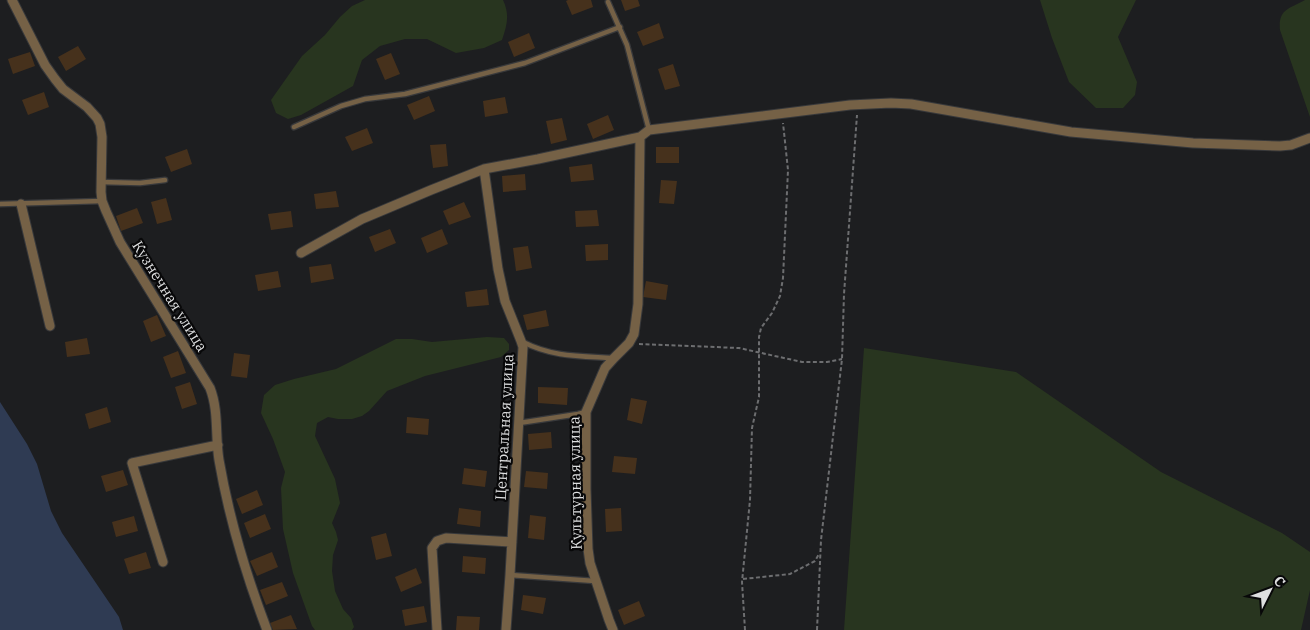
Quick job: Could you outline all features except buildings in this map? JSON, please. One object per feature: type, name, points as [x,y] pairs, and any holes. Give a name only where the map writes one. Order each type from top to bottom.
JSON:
[{"type":"street","name":"Кузнечная улица","points":[[12,0],[45,65],[55,80],[97,118],[102,137],[102,202],[120,242],[210,388],[214,400],[219,459],[236,536],[267,630]]},
{"type":"street","points":[[301,253],[362,219],[484,170],[640,137],[649,130],[782,113],[891,103],[911,104],[1071,132],[1192,143],[1280,146],[1291,145],[1310,138]]},
{"type":"street","name":"Культурная улица","points":[[614,630],[608,620],[590,563],[588,549],[586,412],[605,368],[629,343],[634,334],[638,304],[640,137]]},
{"type":"street","name":"Центральная улица","points":[[484,170],[498,269],[505,302],[522,347],[506,630]]},
{"type":"street","points":[[21,204],[50,326]]},
{"type":"street","points":[[163,562],[132,463],[218,445]]},
{"type":"street","points":[[437,630],[432,548],[436,541],[446,538],[512,542]]},
{"type":"lane","points":[[608,2],[627,45],[649,130]]},
{"type":"lane","points":[[294,127],[341,106],[365,99],[405,94],[515,65],[620,27]]},
{"type":"lane","points":[[101,182],[140,183],[165,180]]},
{"type":"lane","points":[[0,204],[102,202]]},
{"type":"lane","points":[[521,341],[534,348],[561,355],[614,358]]},
{"type":"lane","points":[[519,423],[586,412]]},
{"type":"lane","points":[[510,575],[597,581]]},
{"type":"path","points":[[817,630],[820,552],[842,359],[844,294],[858,105]]},
{"type":"path","points":[[744,630],[742,579],[750,500],[752,428],[759,397],[759,337],[761,328],[772,313],[780,296],[783,278],[788,170],[782,113]]},
{"type":"path","points":[[629,343],[739,348],[802,362],[827,362],[842,359]]},
{"type":"path","points":[[742,579],[790,574],[815,561],[820,552]]},
{"type":"green space","points":[[365,0],[503,0],[507,15],[506,25],[502,40],[484,48],[456,53],[427,39],[405,39],[380,46],[362,60],[353,86],[301,115],[288,119],[276,113],[271,100],[302,56],[352,6]]},
{"type":"green space","points":[[1040,0],[1136,0],[1118,37],[1137,82],[1135,95],[1123,108],[1096,108],[1069,82]]},
{"type":"green space","points":[[1305,0],[1310,0],[1310,117],[1280,30],[1281,18],[1286,10]]},
{"type":"green space","points":[[487,337],[504,338],[509,344],[509,350],[501,357],[425,376],[387,391],[362,416],[352,419],[328,417],[317,423],[315,436],[335,479],[340,503],[332,523],[338,540],[333,555],[332,571],[335,591],[343,609],[351,618],[354,627],[352,630],[315,630],[293,573],[283,529],[281,488],[285,472],[261,413],[264,395],[275,385],[336,369],[396,339],[432,342]]},
{"type":"green space","points":[[864,348],[1016,372],[1161,472],[1282,533],[1310,552],[1310,590],[1301,630],[844,630]]},
{"type":"water","points":[[0,402],[27,444],[37,464],[51,511],[62,533],[119,617],[123,630],[0,630]]}]
